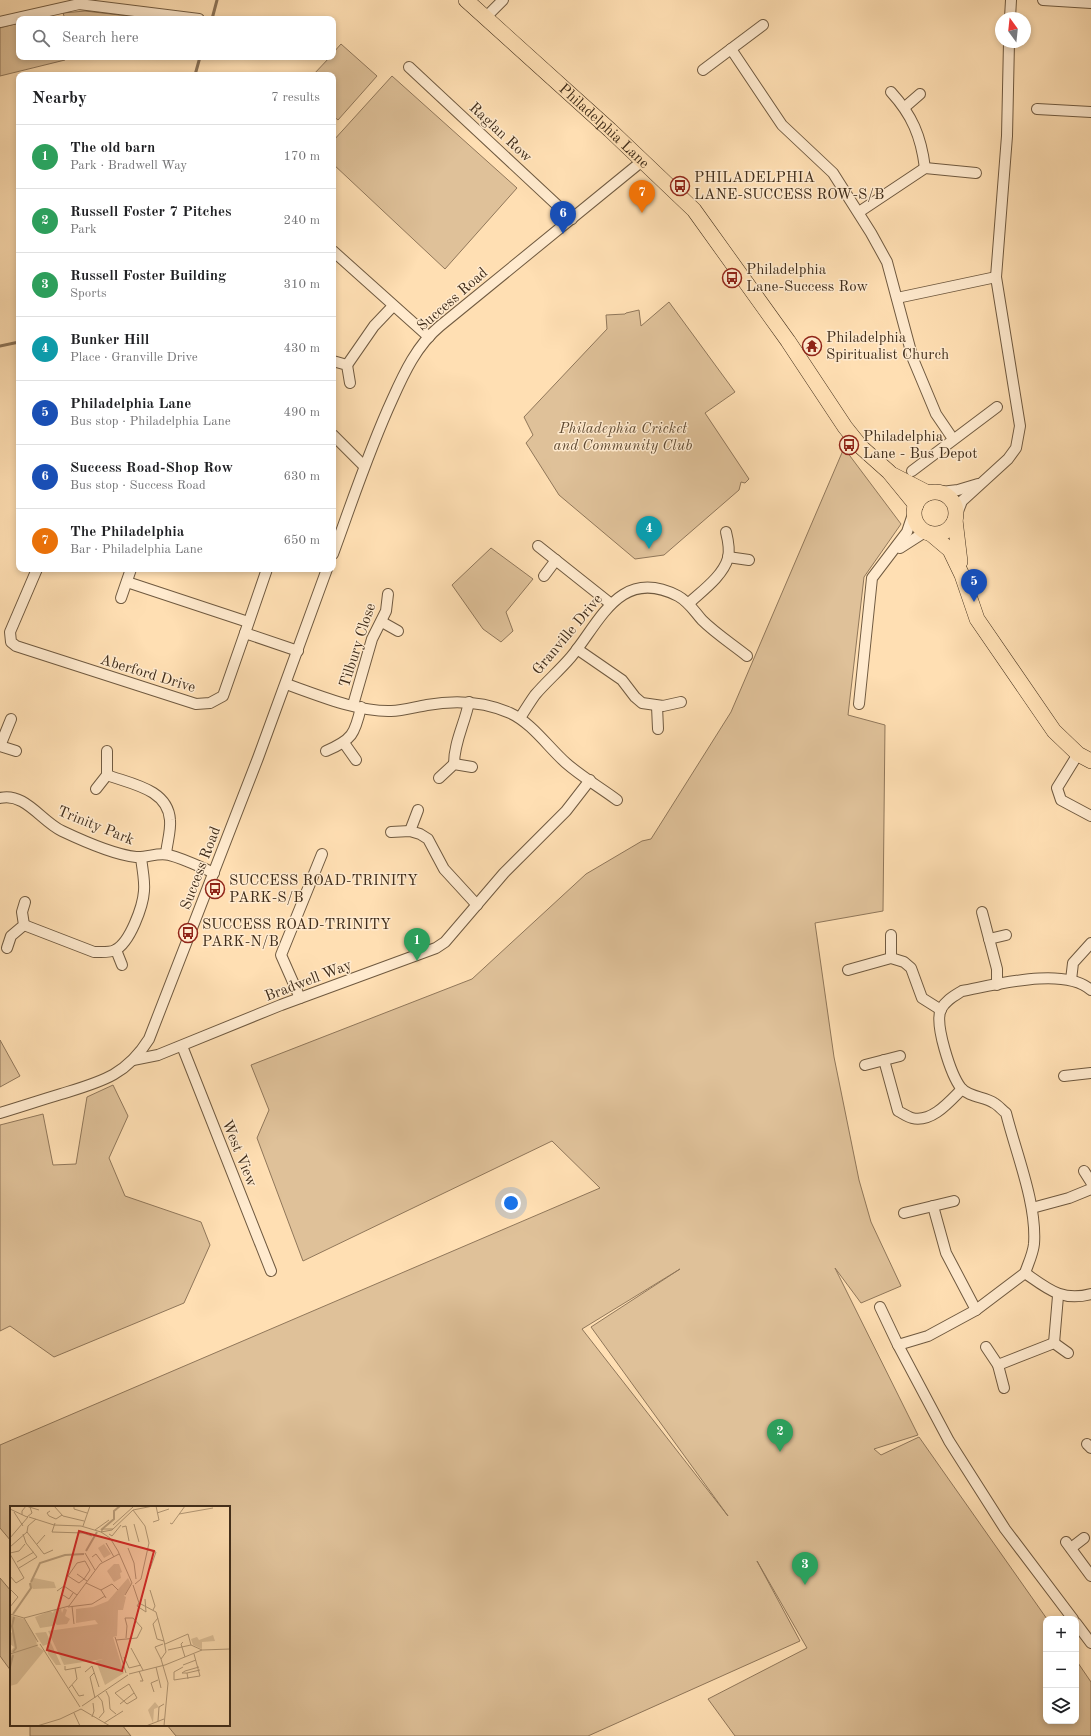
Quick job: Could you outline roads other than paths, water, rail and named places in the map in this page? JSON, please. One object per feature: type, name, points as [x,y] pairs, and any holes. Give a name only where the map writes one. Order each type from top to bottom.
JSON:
[{"type":"main road","name":"Philadelphia Lane","points":[[466,0],[610,130],[641,162],[694,210],[788,341],[845,427],[861,447],[889,472],[915,508],[916,523],[950,550],[962,575],[977,619],[1054,731],[1085,758]]},
{"type":"main road","name":"Philadelphia Lane","points":[[889,472],[952,500],[956,517],[956,539],[962,575]]},
{"type":"main road","points":[[915,508],[919,500],[935,493]]},
{"type":"main road","points":[[928,533],[943,533],[952,526],[956,517]]},
{"type":"street","points":[[485,18],[503,0]]},
{"type":"street","points":[[1010,12],[1011,0]]},
{"type":"street","points":[[1043,0],[1091,3]]},
{"type":"street","points":[[21,16],[65,3],[175,16]]},
{"type":"street","points":[[0,22],[16,17]]},
{"type":"street","points":[[703,70],[763,25]]},
{"type":"street","points":[[956,517],[962,501],[981,482],[1008,459],[1016,448],[1020,426],[996,277],[1007,136],[1010,48]]},
{"type":"street","points":[[731,49],[782,125],[833,173],[859,212],[887,262],[913,359],[936,414],[953,439]]},
{"type":"street","name":"Raglan Row","points":[[409,67],[572,219]]},
{"type":"street","points":[[891,92],[905,108],[914,124],[923,149],[925,168]]},
{"type":"street","points":[[905,108],[920,94]]},
{"type":"street","points":[[1037,109],[1091,112]]},
{"type":"street","name":"Success Road","points":[[336,538],[364,466],[397,388],[409,366],[429,337],[641,162]]},
{"type":"street","points":[[859,212],[925,168],[976,173]]},
{"type":"street","points":[[336,253],[429,337]]},
{"type":"street","points":[[897,298],[996,277]]},
{"type":"street","points":[[350,383],[347,365],[374,326],[393,306]]},
{"type":"street","points":[[336,362],[347,365]]},
{"type":"street","points":[[912,471],[997,407]]},
{"type":"street","points":[[336,438],[364,466]]},
{"type":"street","points":[[935,493],[958,490],[981,482]]},
{"type":"street","points":[[859,704],[872,578],[892,554],[907,532],[915,508]]},
{"type":"street","points":[[689,603],[723,567],[728,557],[729,546],[726,532]]},
{"type":"street","points":[[892,554],[910,540],[928,533]]},
{"type":"street","points":[[538,546],[611,604]]},
{"type":"street","points":[[728,557],[749,560]]},
{"type":"street","points":[[544,576],[556,560]]},
{"type":"street","name":"Aberford Drive","points":[[36,572],[10,632],[11,642],[16,646],[196,704],[210,703],[223,696],[266,572]]},
{"type":"street","points":[[121,598],[130,572]]},
{"type":"street","name":"Success Road","points":[[0,1113],[95,1084],[119,1072],[141,1052],[155,1026],[214,873],[286,684],[326,572]]},
{"type":"street","points":[[126,582],[248,622]]},
{"type":"street","name":"Granville Drive","points":[[520,718],[535,695],[577,649],[611,604],[625,594],[652,588],[678,596],[689,603],[702,620],[747,656]]},
{"type":"street","name":"Tilbury Close","points":[[344,743],[354,732],[357,706],[372,639],[382,622],[388,594]]},
{"type":"street","points":[[382,622],[398,631]]},
{"type":"street","points":[[245,633],[298,651]]},
{"type":"street","points":[[577,649],[622,680],[635,697],[642,703],[657,706],[681,702]]},
{"type":"street","points":[[286,684],[339,702],[391,711],[444,702],[469,702],[509,712],[520,718],[567,763],[618,800]]},
{"type":"street","points":[[439,778],[454,764],[454,751],[466,717],[469,702]]},
{"type":"street","points":[[657,706],[658,729]]},
{"type":"street","points":[[11,719],[0,746],[16,751]]},
{"type":"street","points":[[326,751],[344,743],[356,760]]},
{"type":"street","points":[[96,789],[107,774],[107,751]]},
{"type":"street","points":[[1085,758],[1057,788],[1061,800],[1091,816]]},
{"type":"street","points":[[454,764],[472,767]]},
{"type":"street","points":[[107,774],[156,793],[164,802],[170,820],[166,854]]},
{"type":"street","name":"Bradwell Way","points":[[133,1060],[158,1055],[300,998],[436,948],[445,942],[504,873],[566,811],[590,780]]},
{"type":"street","name":"Trinity Park","points":[[0,798],[19,799],[25,802],[45,820],[62,831],[122,854],[141,857],[166,854],[214,873]]},
{"type":"street","points":[[410,831],[418,810]]},
{"type":"street","points":[[391,832],[410,831],[420,834],[428,839],[444,869],[477,905]]},
{"type":"street","points":[[300,998],[281,955],[322,854]]},
{"type":"street","name":"Trinity Park","points":[[116,950],[131,932],[142,902],[144,890],[141,857]]},
{"type":"street","points":[[24,902],[22,912],[24,925]]},
{"type":"street","points":[[982,912],[997,969],[997,985]]},
{"type":"street","points":[[24,925],[94,952],[116,950],[122,965]]},
{"type":"street","points":[[7,948],[11,936],[24,925]]},
{"type":"street","points":[[891,935],[891,958]]},
{"type":"street","points":[[989,939],[1006,935]]},
{"type":"street","points":[[1071,980],[1074,963],[1091,943]]},
{"type":"street","points":[[848,970],[891,958],[904,962],[911,968],[922,998],[941,1010]]},
{"type":"street","points":[[898,1345],[928,1336],[976,1310],[1025,1274],[1034,1246],[1032,1208],[1006,1113],[994,1103],[962,1089],[951,1069],[940,1024],[941,1010],[950,998],[962,991],[1052,977],[1071,980],[1091,990]]},
{"type":"street","name":"West View","points":[[182,1046],[271,1271]]},
{"type":"street","points":[[865,1065],[900,1056]]},
{"type":"street","points":[[884,1060],[898,1110],[912,1118],[930,1117],[946,1105],[962,1089]]},
{"type":"street","points":[[1064,1076],[1091,1074]]},
{"type":"street","points":[[1084,1172],[1091,1182]]},
{"type":"street","points":[[1032,1208],[1069,1198],[1091,1189]]},
{"type":"street","points":[[904,1213],[954,1201]]},
{"type":"street","points":[[933,1206],[946,1253],[976,1310]]},
{"type":"street","points":[[1025,1274],[1058,1296],[1079,1298],[1091,1294]]},
{"type":"street","points":[[1054,1343],[1058,1296]]},
{"type":"street","points":[[880,1307],[898,1345],[949,1440],[1005,1529],[1071,1616]]},
{"type":"street","points":[[1054,1343],[1068,1353]]},
{"type":"street","points":[[998,1365],[1054,1343]]},
{"type":"street","points":[[986,1347],[998,1365],[1004,1388]]},
{"type":"street","points":[[1084,1538],[1068,1545],[1091,1576]]},
{"type":"street","points":[[1079,1627],[1091,1643]]},
{"type":"waterway","points":[[213,16],[217,0]]},
{"type":"waterway","points":[[196,72],[199,60]]},
{"type":"waterway","points":[[0,346],[16,343]]},
{"type":"place","name":"PHILADELPHIA LANE-SUCCESS ROW-S/B","points":[[680,186]]},
{"type":"place","name":"The Philadelphia","points":[[642,213]]},
{"type":"place","name":"Success Road-Shop Row","points":[[563,234]]},
{"type":"place","name":"Philadelphia Lane-Success Row","points":[[732,278]]},
{"type":"place","name":"Philadelphia Spiritualist Church","points":[[812,346]]},
{"type":"place","name":"Philadelphia Lane - Bus Depot","points":[[849,445]]},
{"type":"place","name":"Bunker Hill","points":[[649,549]]},
{"type":"place","name":"Philadelphia Lane","points":[[974,602]]},
{"type":"place","name":"SUCCESS ROAD-TRINITY PARK-S/B","points":[[215,889]]},
{"type":"place","name":"SUCCESS ROAD-TRINITY PARK-N/B","points":[[188,933]]},
{"type":"place","name":"The old barn","points":[[417,961]]},
{"type":"place","name":"Russell Foster 7 Pitches","points":[[780,1452]]},
{"type":"place","name":"Russell Foster Building","points":[[805,1585]]},
{"type":"park label","name":"Philadephia Cricket and Community Club","points":[[623,436]]}]
